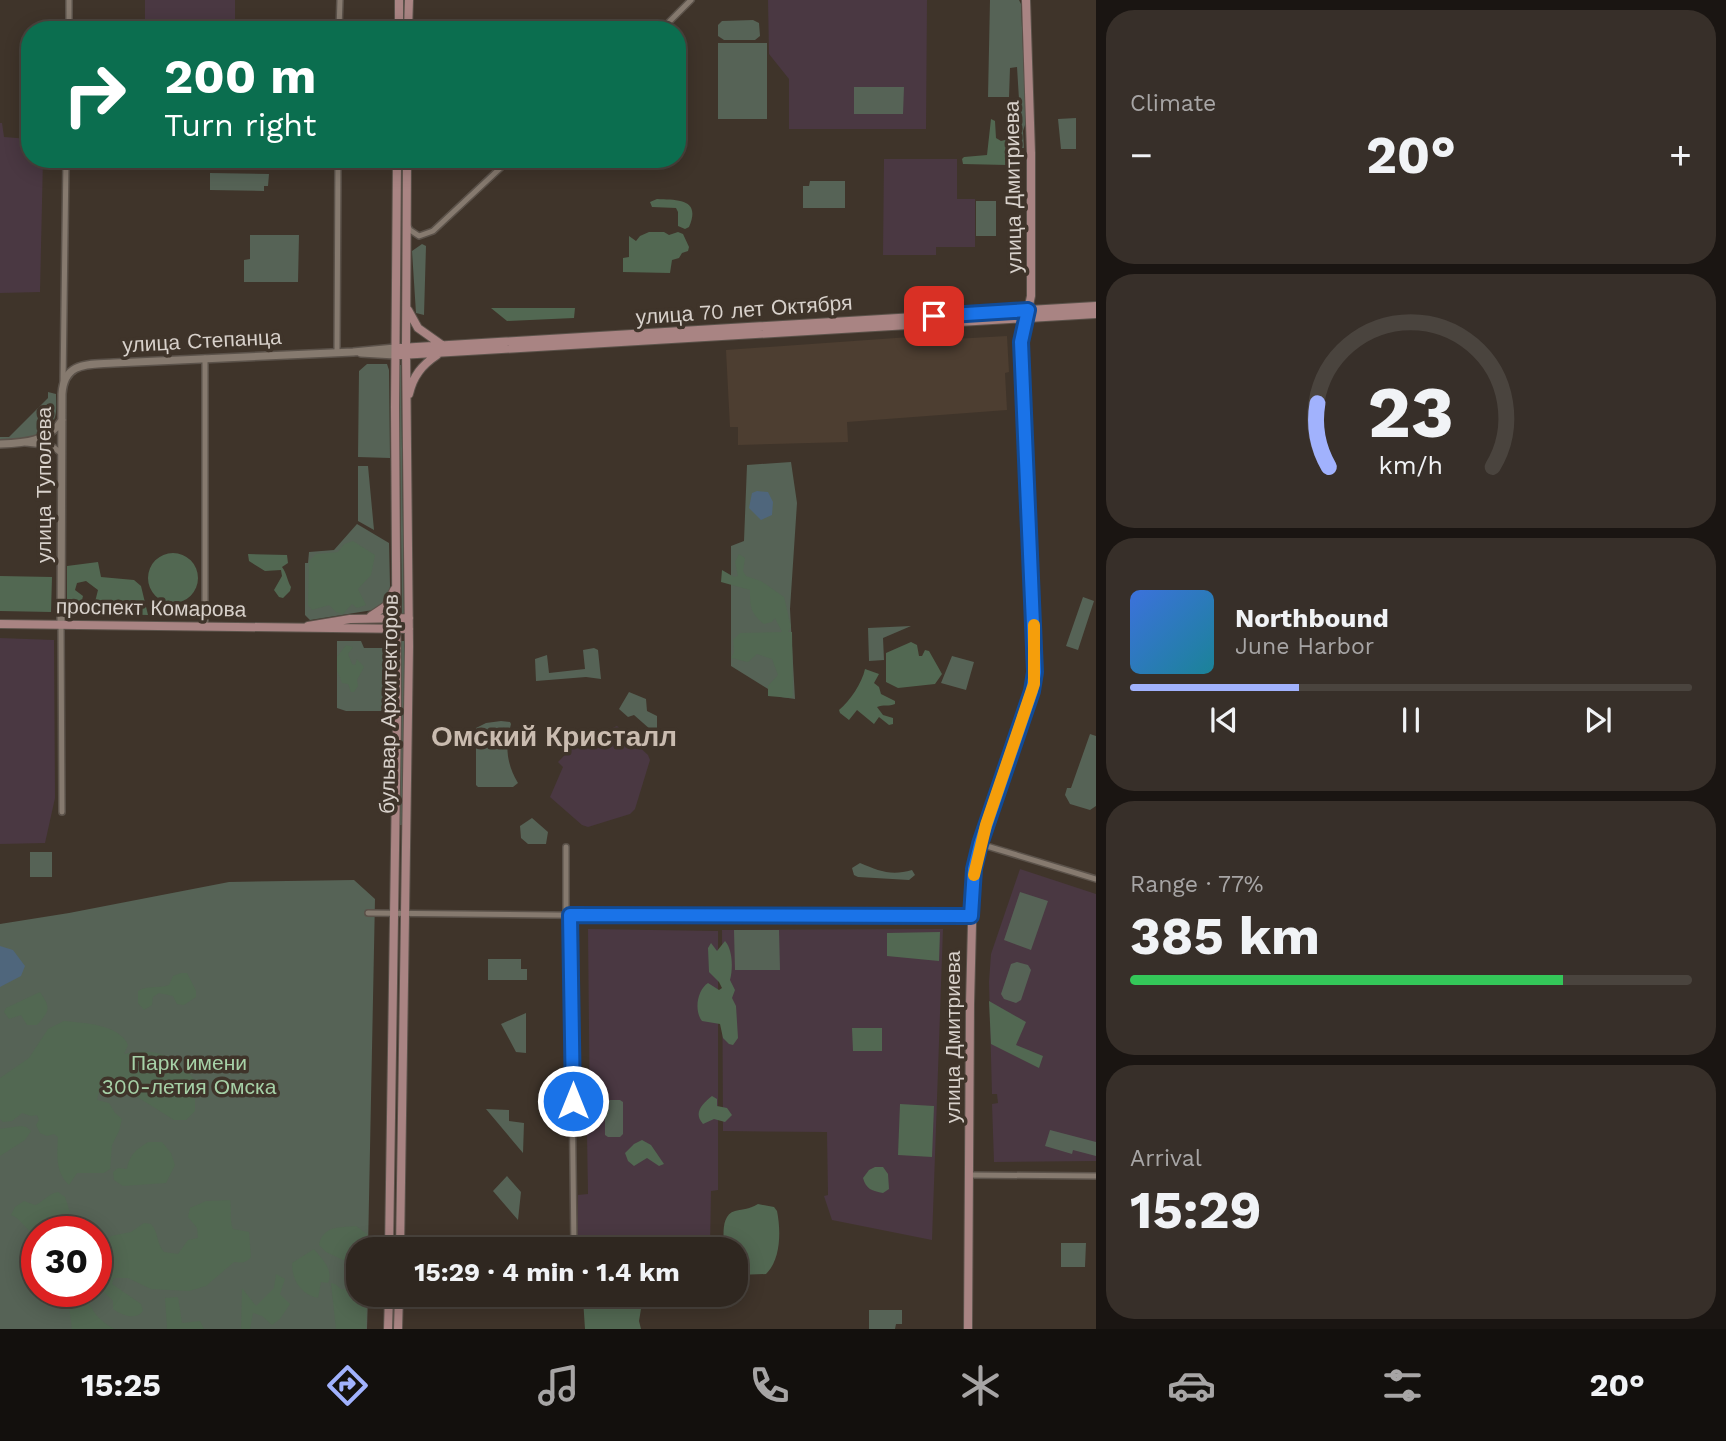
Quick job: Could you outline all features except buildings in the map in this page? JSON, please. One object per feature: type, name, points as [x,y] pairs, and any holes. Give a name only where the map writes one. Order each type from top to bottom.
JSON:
[{"type":"main road","points":[[399,0],[399,21]]},
{"type":"main road","points":[[408,21],[409,0]]},
{"type":"main road","name":"улица Дмитриева","points":[[968,1329],[971,916],[974,869],[1032,691],[1035,672],[1021,342],[1031,296],[1031,153],[1026,0]]},
{"type":"main road","name":"бульвар Архитекторов","points":[[397,168],[395,351],[400,1237]]},
{"type":"main road","name":"бульвар Архитекторов","points":[[389,1237],[409,629],[407,168]]},
{"type":"main road","points":[[406,304],[418,328],[442,350],[422,366],[414,378],[406,407]]},
{"type":"main road","name":"улица 70 лет Октября","points":[[395,351],[1027,314],[1096,306]]},
{"type":"main road","name":"улица 70 лет Октября","points":[[1027,314],[1096,314]]},
{"type":"main road","points":[[367,618],[380,612],[390,601],[396,580]]},
{"type":"main road","name":"проспект Комарова","points":[[302,627],[367,618],[409,618]]},
{"type":"main road","name":"проспект Комарова","points":[[0,624],[409,629]]},
{"type":"main road","points":[[388,1307],[388,1329]]},
{"type":"main road","points":[[398,1329],[399,1307]]},
{"type":"street","points":[[69,0],[69,21]]},
{"type":"street","points":[[340,0],[340,21]]},
{"type":"street","points":[[670,21],[691,0]]},
{"type":"street","name":"улица Туполева","points":[[62,812],[62,358],[66,168]]},
{"type":"street","points":[[337,353],[338,168]]},
{"type":"street","points":[[407,251],[409,245],[420,236],[433,231],[500,168]]},
{"type":"street","points":[[407,225],[420,236]]},
{"type":"street","name":"улица Степанца","points":[[76,368],[205,358],[395,351]]},
{"type":"street","points":[[62,358],[67,365],[76,368]]},
{"type":"street","points":[[205,358],[205,625]]},
{"type":"street","points":[[63,384],[67,375],[76,368]]},
{"type":"street","points":[[23,443],[48,435],[62,419]]},
{"type":"street","points":[[0,444],[52,446],[62,454]]},
{"type":"street","points":[[980,844],[1096,879]]},
{"type":"street","points":[[566,847],[574,1237]]},
{"type":"street","points":[[368,913],[971,916]]},
{"type":"street","points":[[969,1175],[1096,1176]]},
{"type":"shaded area","points":[[145,0],[235,0],[235,21],[145,21]]},
{"type":"shaded area","points":[[768,0],[927,0],[926,129],[789,129],[789,79],[769,54]]},
{"type":"shaded area","points":[[2,123],[4,137],[21,138],[21,168],[43,168],[40,292],[0,293]]},
{"type":"shaded area","points":[[884,159],[957,159],[957,199],[975,199],[975,247],[936,247],[936,255],[883,255]]},
{"type":"shaded area","points":[[952,334],[954,339],[1007,336],[1007,410],[847,422],[848,442],[738,445],[738,427],[730,427],[726,350]]},
{"type":"shaded area","points":[[0,638],[54,640],[55,798],[45,843],[0,844]]},
{"type":"shaded area","points":[[617,726],[650,760],[635,809],[630,814],[588,827],[582,825],[550,797],[563,767],[558,762],[582,737],[586,741]]},
{"type":"shaded area","points":[[1020,869],[1096,894],[1096,1161],[994,1162],[992,1104],[998,1103],[997,1094],[992,1094],[989,982],[991,954]]},
{"type":"shaded area","points":[[588,929],[718,931],[718,1190],[711,1191],[710,1237],[577,1237],[578,1195],[588,1194],[587,1134],[590,1130]]},
{"type":"shaded area","points":[[943,929],[932,1240],[832,1220],[824,1196],[828,1195],[827,1132],[723,1131],[722,930]]},
{"type":"green space","points":[[990,0],[1019,0],[1021,4],[1026,122],[1023,131],[1024,148],[1017,67],[1010,68],[1009,97],[988,97]]},
{"type":"green space","points":[[753,20],[759,23],[760,36],[755,40],[724,40],[718,36],[718,25],[722,21]]},
{"type":"green space","points":[[718,43],[767,43],[767,119],[718,119]]},
{"type":"green space","points":[[854,87],[904,87],[903,114],[854,114]]},
{"type":"green space","points":[[1014,115],[1022,180],[1017,184],[1014,181],[1014,174],[1007,165],[963,164],[964,157],[987,155],[991,119],[995,121],[996,138],[1001,141],[1005,140],[1009,116]]},
{"type":"green space","points":[[1076,118],[1076,149],[1061,149],[1058,119]]},
{"type":"green space","points":[[210,173],[269,174],[268,186],[264,186],[264,191],[210,190]]},
{"type":"green space","points":[[810,181],[845,181],[845,208],[803,208],[803,186],[809,186]]},
{"type":"green space","points":[[657,199],[680,201],[690,206],[692,218],[689,227],[685,229],[678,226],[676,208],[652,207],[650,202]]},
{"type":"green space","points":[[976,201],[996,201],[996,236],[976,236]]},
{"type":"green space","points":[[649,232],[683,234],[688,251],[672,260],[670,273],[623,272],[623,258],[629,257],[629,236],[636,241]]},
{"type":"green space","points":[[250,235],[299,235],[298,282],[244,282],[244,260],[250,259]]},
{"type":"green space","points":[[422,244],[426,246],[424,315],[416,313],[412,251]]},
{"type":"green space","points":[[491,308],[575,308],[574,318],[507,321]]},
{"type":"green space","points":[[367,364],[387,364],[389,370],[390,458],[358,457],[359,371]]},
{"type":"green space","points":[[401,365],[404,614],[402,614]]},
{"type":"green space","points":[[48,392],[56,394],[52,424],[32,436],[0,440],[0,437],[9,437],[48,398]]},
{"type":"green space","points":[[791,462],[797,503],[790,609],[795,699],[781,697],[731,666],[731,546],[744,541],[747,465]]},
{"type":"green space","points":[[358,466],[368,466],[374,530],[358,521]]},
{"type":"green space","points":[[357,524],[389,543],[389,594],[382,604],[373,610],[310,620],[305,615],[305,563],[308,563],[309,552],[334,550]]},
{"type":"green space","points":[[353,541],[375,555],[371,575],[358,589],[366,605],[357,608],[352,604],[343,614],[336,612],[329,605],[312,610],[308,605],[309,561],[316,554],[338,552],[344,544]]},
{"type":"green space","points":[[173,553],[191,560],[198,578],[191,596],[173,603],[155,596],[148,578],[155,560]]},
{"type":"green space","points":[[248,554],[287,555],[288,563],[282,567],[291,587],[283,598],[274,590],[282,576],[281,570],[265,571],[249,561]]},
{"type":"green space","points":[[739,554],[745,558],[743,571],[746,576],[761,581],[784,597],[791,627],[788,632],[792,632],[791,698],[768,696],[768,686],[778,675],[772,659],[757,654],[748,662],[731,658],[734,652],[733,640],[740,633],[782,632],[775,618],[764,624],[753,613],[750,590],[721,582],[722,570],[734,577],[738,576],[735,562]]},
{"type":"green space","points":[[98,562],[101,577],[134,580],[141,586],[148,615],[105,614],[94,606],[98,590],[86,581],[77,583],[75,590],[83,596],[81,614],[67,613],[67,566]]},
{"type":"green space","points":[[0,576],[52,577],[51,612],[0,611]]},
{"type":"green space","points":[[1083,597],[1094,601],[1078,650],[1066,646]]},
{"type":"green space","points":[[911,626],[883,638],[884,660],[869,661],[868,628]]},
{"type":"green space","points":[[337,641],[361,641],[364,648],[394,648],[393,703],[385,711],[346,711],[337,708]]},
{"type":"green space","points":[[401,641],[405,641],[400,825]]},
{"type":"green space","points":[[911,642],[917,645],[919,656],[922,656],[925,650],[929,651],[942,674],[935,684],[898,688],[886,682],[886,653]]},
{"type":"green space","points":[[346,645],[353,647],[348,654],[352,664],[355,665],[357,659],[364,667],[354,692],[351,692],[348,684],[342,683],[337,670],[337,657]]},
{"type":"green space","points":[[583,650],[598,650],[601,679],[586,677],[536,681],[535,659],[547,655],[549,673],[585,669]]},
{"type":"green space","points":[[952,656],[974,662],[966,690],[941,683]]},
{"type":"green space","points":[[865,669],[879,674],[874,683],[881,694],[895,701],[893,705],[877,707],[883,715],[893,718],[893,724],[889,725],[879,717],[874,724],[857,710],[849,720],[840,713],[839,710],[858,686]]},
{"type":"green space","points":[[629,692],[646,699],[647,711],[657,716],[657,730],[651,730],[634,715],[628,717],[619,709]]},
{"type":"green space","points":[[501,721],[511,724],[508,754],[518,783],[513,787],[478,787],[476,728],[486,723]]},
{"type":"green space","points":[[1090,734],[1096,736],[1096,806],[1090,810],[1070,804],[1065,795],[1067,788],[1071,788]]},
{"type":"green space","points":[[532,818],[548,832],[546,844],[528,844],[521,838],[520,826]]},
{"type":"green space","points":[[30,852],[52,852],[52,877],[30,877]]},
{"type":"green space","points":[[860,863],[885,872],[912,870],[915,875],[909,880],[858,877],[854,875],[852,868]]},
{"type":"green space","name":"Парк имени 300-летия Омска","points":[[354,880],[375,899],[368,1237],[346,1237],[346,1307],[368,1307],[367,1329],[0,1329],[0,924],[229,882]]},
{"type":"green space","points":[[1020,892],[1048,901],[1031,950],[1004,940]]},
{"type":"green space","points":[[734,930],[779,930],[780,970],[735,970]]},
{"type":"green space","points":[[940,932],[939,961],[887,956],[887,933]]},
{"type":"green space","points":[[725,941],[731,954],[730,980],[735,990],[732,998],[736,1006],[738,1038],[733,1045],[723,1038],[720,1024],[702,1021],[697,1006],[701,990],[708,983],[719,990],[722,988],[709,972],[708,948],[711,943],[717,951]]},
{"type":"green space","points":[[488,959],[521,959],[521,969],[527,969],[527,980],[488,980]]},
{"type":"green space","points":[[1017,962],[1028,965],[1031,970],[1021,1000],[1016,1003],[1004,999],[1001,994],[1011,964]]},
{"type":"green space","points":[[187,973],[196,991],[196,997],[184,1005],[177,1004],[173,996],[159,993],[153,997],[152,1005],[144,1010],[138,1003],[138,991],[169,985],[173,976]]},
{"type":"green space","points":[[40,992],[48,1009],[37,1025],[27,1025],[21,1015],[9,1019],[4,1012],[6,1008]]},
{"type":"green space","points":[[989,1001],[1026,1022],[1016,1045],[1043,1056],[1039,1068],[991,1044]]},
{"type":"green space","points":[[526,1013],[526,1053],[516,1052],[501,1024]]},
{"type":"green space","points":[[64,1021],[100,1026],[117,1033],[128,1045],[124,1054],[153,1052],[167,1056],[181,1064],[180,1070],[189,1073],[201,1088],[195,1098],[195,1111],[186,1120],[174,1120],[112,1081],[102,1079],[97,1100],[109,1103],[122,1119],[112,1145],[110,1169],[104,1173],[77,1173],[69,1185],[59,1169],[58,1137],[40,1133],[36,1125],[39,1120],[37,1115],[22,1113],[12,1121],[3,1122],[0,1119],[0,1078],[29,1058],[48,1029]]},
{"type":"green space","points":[[852,1028],[882,1028],[882,1051],[853,1051]]},
{"type":"green space","points":[[712,1096],[717,1099],[717,1106],[727,1108],[732,1115],[725,1122],[714,1119],[703,1124],[699,1112]]},
{"type":"green space","points":[[609,1100],[623,1102],[623,1134],[620,1137],[605,1135],[605,1103]]},
{"type":"green space","points":[[900,1104],[934,1106],[932,1157],[898,1155]]},
{"type":"green space","points":[[486,1109],[509,1110],[509,1121],[524,1123],[523,1153]]},
{"type":"green space","points":[[21,1126],[31,1131],[25,1140],[0,1156],[0,1129]]},
{"type":"green space","points":[[1050,1130],[1096,1142],[1096,1156],[1073,1150],[1072,1154],[1045,1146]]},
{"type":"green space","points":[[642,1140],[651,1145],[664,1164],[659,1166],[647,1158],[634,1166],[628,1161],[625,1153]]},
{"type":"green space","points":[[148,1142],[162,1142],[171,1153],[175,1165],[166,1183],[123,1186],[114,1180],[113,1172],[118,1168],[127,1169],[134,1153]]},
{"type":"green space","points":[[875,1167],[883,1167],[888,1174],[889,1189],[883,1193],[870,1189],[863,1178]]},
{"type":"green space","points":[[507,1176],[521,1192],[518,1220],[493,1191]]},
{"type":"green space","points":[[58,1192],[65,1197],[70,1212],[66,1216],[21,1216],[21,1222],[11,1215],[15,1207],[24,1201],[35,1205]]},
{"type":"green space","points":[[230,1200],[233,1229],[249,1232],[251,1257],[242,1262],[234,1262],[206,1286],[189,1291],[151,1289],[128,1278],[114,1278],[112,1284],[112,1236],[131,1232],[144,1223],[151,1224],[164,1252],[178,1254],[188,1240],[198,1238],[197,1228],[188,1217],[190,1208],[206,1201]]},
{"type":"green space","points":[[758,1204],[774,1207],[777,1211],[777,1253],[766,1274],[748,1275],[748,1237],[724,1237],[725,1222],[730,1213]]},
{"type":"green space","points":[[356,1226],[367,1234],[367,1237],[346,1237],[346,1261],[326,1252],[319,1245],[324,1234],[338,1228]]},
{"type":"green space","points":[[1061,1243],[1086,1243],[1085,1267],[1061,1267]]},
{"type":"green space","points":[[314,1249],[329,1274],[328,1283],[321,1282],[318,1298],[302,1290],[292,1270],[292,1263]]},
{"type":"green space","points":[[276,1274],[285,1279],[280,1294],[290,1304],[280,1319],[272,1325],[262,1316],[253,1313],[250,1329],[241,1329],[242,1288],[256,1306],[274,1288]]},
{"type":"green space","points":[[331,1283],[346,1290],[346,1307],[367,1307],[366,1329],[336,1329]]},
{"type":"green space","points":[[112,1284],[141,1304],[143,1311],[136,1316],[124,1315],[113,1309]]},
{"type":"green space","points":[[178,1297],[182,1323],[200,1321],[204,1329],[167,1329],[165,1298]]},
{"type":"green space","points":[[69,1307],[91,1307],[96,1315],[115,1329],[72,1329]]},
{"type":"green space","points":[[584,1307],[641,1309],[641,1329],[585,1329]]},
{"type":"green space","points":[[869,1310],[902,1310],[902,1324],[896,1324],[895,1329],[869,1329]]},
{"type":"water","points":[[768,492],[773,502],[772,515],[761,520],[749,508],[752,493]]},
{"type":"water","points":[[0,946],[13,950],[25,966],[21,976],[0,987]]},
{"type":"slow traffic","points":[[974,875],[980,844],[1034,684],[1034,625]]},
{"type":"district","name":"Омский Кристалл","points":[[554,736]]},
{"type":"route","points":[[573,1101],[570,915],[971,916],[974,869],[980,844],[1032,691],[1035,672],[1021,342],[1028,310],[934,316]]}]
